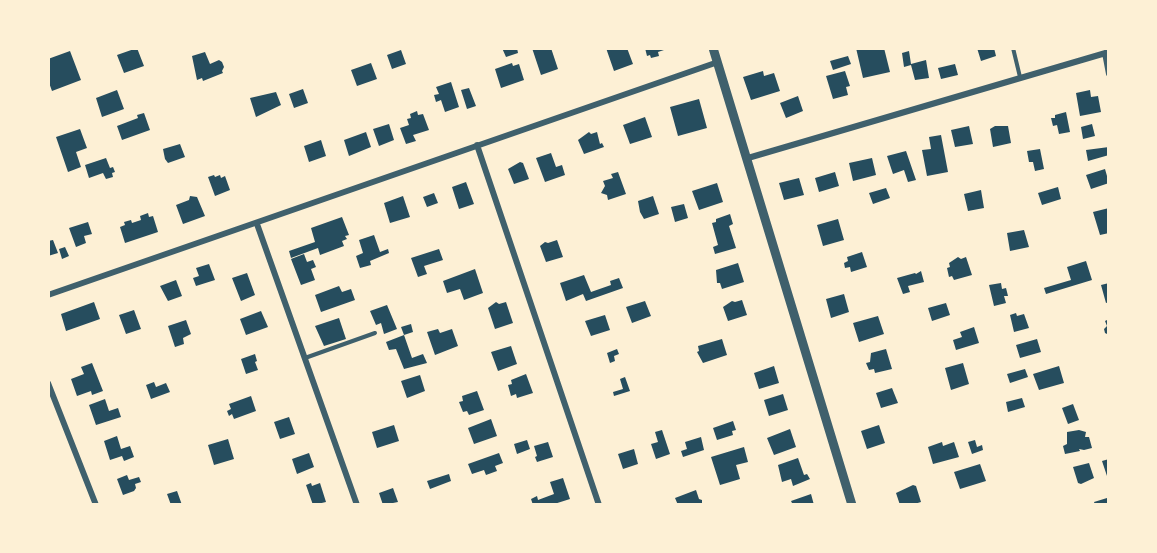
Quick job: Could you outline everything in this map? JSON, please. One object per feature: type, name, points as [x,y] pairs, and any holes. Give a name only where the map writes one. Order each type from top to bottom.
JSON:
[{"type":"street","points":[[713,48],[852,505]]},
{"type":"street","points":[[748,158],[1107,53],[1109,74]]},
{"type":"street","points":[[48,296],[718,62]]},
{"type":"street","points":[[477,145],[599,505]]},
{"type":"street","points":[[256,224],[357,505]]},
{"type":"street","points":[[48,382],[96,505]]},
{"type":"lane","points":[[1013,48],[1020,77]]},
{"type":"lane","points":[[305,357],[375,333]]},
{"type":"building","points":[[137,48],[144,66],[124,73],[117,55]]},
{"type":"building","points":[[502,48],[517,48],[518,53],[506,57]]},
{"type":"building","points":[[532,48],[551,48],[558,69],[541,75]]},
{"type":"building","points":[[606,48],[627,48],[633,64],[614,71]]},
{"type":"building","points":[[645,48],[664,48],[664,50],[658,52],[659,56],[651,58],[650,55],[647,56]]},
{"type":"building","points":[[856,48],[884,48],[890,72],[863,78]]},
{"type":"building","points":[[977,48],[994,48],[996,56],[981,61]]},
{"type":"building","points":[[401,50],[406,64],[392,69],[387,55]]},
{"type":"building","points":[[70,51],[81,80],[52,91],[48,80],[48,59]]},
{"type":"building","points":[[909,51],[911,64],[926,60],[929,78],[915,80],[911,65],[904,67],[902,53]]},
{"type":"building","points":[[205,52],[210,64],[219,60],[222,62],[223,73],[203,81],[202,78],[197,80],[192,56]]},
{"type":"building","points":[[848,56],[851,64],[833,70],[830,61]]},
{"type":"building","points":[[371,63],[377,79],[357,86],[351,70]]},
{"type":"building","points":[[512,63],[513,66],[519,64],[524,80],[501,88],[495,69]]},
{"type":"building","points":[[955,64],[958,75],[941,79],[938,68]]},
{"type":"building","points":[[763,71],[764,76],[774,73],[780,91],[751,100],[743,77]]},
{"type":"building","points":[[845,71],[850,86],[846,87],[848,95],[833,99],[826,76]]},
{"type":"building","points":[[451,82],[459,107],[445,112],[441,100],[436,102],[434,95],[439,94],[436,87]]},
{"type":"building","points":[[469,88],[476,106],[467,109],[461,90]]},
{"type":"building","points":[[303,89],[308,103],[294,108],[289,94]]},
{"type":"building","points":[[117,90],[124,109],[102,117],[96,98]]},
{"type":"building","points":[[1090,90],[1091,97],[1098,96],[1101,112],[1080,116],[1076,93]]},
{"type":"building","points":[[276,92],[281,105],[256,117],[250,98]]},
{"type":"building","points":[[798,96],[803,111],[786,118],[780,103]]},
{"type":"building","points":[[699,99],[707,128],[678,136],[670,107]]},
{"type":"building","points":[[417,111],[418,115],[423,114],[429,130],[413,135],[416,141],[406,144],[400,128],[409,125],[407,119],[411,118],[410,114]]},
{"type":"building","points":[[1066,112],[1070,132],[1059,134],[1057,125],[1053,126],[1051,118]]},
{"type":"building","points":[[144,113],[150,130],[122,140],[117,126],[138,118],[137,115]]},
{"type":"building","points":[[645,117],[652,137],[630,144],[623,125]]},
{"type":"building","points":[[389,124],[394,140],[379,146],[373,129]]},
{"type":"building","points":[[1092,124],[1095,136],[1083,139],[1081,127]]},
{"type":"building","points":[[969,126],[973,144],[955,147],[951,130]]},
{"type":"building","points":[[995,126],[1008,126],[1011,143],[993,147],[990,129]]},
{"type":"building","points":[[80,129],[87,148],[76,152],[81,167],[68,172],[56,137]]},
{"type":"building","points":[[366,132],[371,147],[349,156],[344,140]]},
{"type":"building","points":[[589,132],[591,134],[597,132],[600,144],[602,143],[604,147],[584,154],[578,140]]},
{"type":"building","points":[[941,135],[948,172],[927,176],[922,150],[931,149],[929,137]]},
{"type":"building","points":[[321,140],[326,156],[309,162],[304,146]]},
{"type":"building","points":[[180,144],[185,157],[168,163],[163,149]]},
{"type":"building","points":[[1109,147],[1109,155],[1088,161],[1086,150]]},
{"type":"building","points":[[1040,149],[1044,169],[1035,171],[1033,162],[1029,162],[1027,151]]},
{"type":"building","points":[[906,151],[916,180],[908,182],[904,170],[893,174],[887,156]]},
{"type":"building","points":[[551,153],[556,167],[562,165],[565,175],[545,182],[536,158]]},
{"type":"building","points":[[106,158],[110,168],[113,167],[115,172],[112,173],[113,177],[106,179],[103,173],[89,178],[85,165]]},
{"type":"building","points":[[872,158],[876,175],[853,181],[849,163]]},
{"type":"building","points":[[520,162],[523,163],[529,179],[514,184],[508,169]]},
{"type":"building","points":[[1105,169],[1109,183],[1091,189],[1086,175]]},
{"type":"building","points":[[618,172],[626,194],[608,200],[607,195],[601,193],[605,186],[603,181],[613,178],[611,174]]},
{"type":"building","points":[[835,172],[839,186],[819,192],[815,178]]},
{"type":"building","points":[[214,175],[215,177],[220,175],[221,178],[225,176],[230,190],[215,196],[208,177]]},
{"type":"building","points":[[799,178],[804,195],[784,200],[779,183]]},
{"type":"building","points":[[466,182],[474,204],[459,209],[452,187]]},
{"type":"building","points":[[717,183],[723,202],[699,210],[692,191]]},
{"type":"building","points":[[1058,187],[1061,199],[1042,205],[1038,193]]},
{"type":"building","points":[[886,188],[890,198],[873,204],[869,193]]},
{"type":"building","points":[[981,190],[984,208],[968,211],[964,194]]},
{"type":"building","points":[[434,193],[438,203],[427,207],[423,197]]},
{"type":"building","points":[[190,196],[197,197],[205,216],[183,224],[176,205],[189,200]]},
{"type":"building","points":[[403,196],[410,217],[390,223],[384,203]]},
{"type":"building","points":[[653,196],[659,214],[644,219],[638,201]]},
{"type":"building","points":[[684,204],[688,218],[675,222],[671,207]]},
{"type":"building","points":[[1109,208],[1109,233],[1100,235],[1093,212]]},
{"type":"building","points":[[148,213],[149,217],[153,216],[158,232],[125,243],[120,227],[125,225],[124,222],[131,220],[132,223],[141,220],[140,216]]},
{"type":"building","points":[[730,214],[733,224],[729,226],[736,248],[715,254],[713,247],[718,245],[712,223]]},
{"type":"building","points":[[342,217],[349,235],[345,236],[347,239],[342,241],[344,246],[320,255],[318,248],[291,258],[289,251],[315,242],[311,228]]},
{"type":"building","points":[[838,219],[844,240],[823,246],[817,225]]},
{"type":"building","points":[[88,222],[92,234],[84,236],[86,243],[76,247],[69,228]]},
{"type":"building","points":[[1024,230],[1029,247],[1010,251],[1007,233]]},
{"type":"building","points":[[374,235],[380,252],[388,249],[389,253],[370,261],[371,265],[360,268],[356,256],[363,253],[359,240]]},
{"type":"building","points":[[53,240],[58,253],[48,256],[48,241]]},
{"type":"building","points":[[557,240],[563,257],[546,262],[540,246],[545,242]]},
{"type":"building","points":[[65,247],[69,256],[62,259],[59,249]]},
{"type":"building","points":[[439,249],[443,260],[424,266],[427,274],[418,277],[411,258]]},
{"type":"building","points":[[862,252],[867,267],[851,272],[850,267],[845,268],[844,263],[848,261],[847,257]]},
{"type":"building","points":[[304,254],[307,262],[313,260],[316,267],[311,269],[315,280],[301,285],[291,259]]},
{"type":"building","points":[[958,257],[961,259],[966,257],[972,275],[954,280],[952,276],[949,277],[947,268],[950,267],[949,263]]},
{"type":"building","points":[[1086,261],[1092,280],[1046,294],[1044,288],[1071,280],[1067,267]]},
{"type":"building","points":[[738,263],[744,282],[722,289],[720,283],[717,283],[716,270]]},
{"type":"building","points":[[209,264],[215,280],[196,286],[193,278],[199,276],[196,268]]},
{"type":"building","points":[[475,269],[483,293],[464,300],[460,289],[447,293],[443,281]]},
{"type":"building","points":[[921,271],[924,282],[908,286],[910,292],[903,294],[897,278]]},
{"type":"building","points":[[247,273],[255,295],[241,301],[232,278]]},
{"type":"building","points":[[584,275],[591,292],[611,285],[610,281],[619,278],[623,288],[586,301],[583,294],[566,301],[560,283]]},
{"type":"building","points":[[176,280],[182,296],[168,301],[160,286]]},
{"type":"building","points":[[1001,283],[1002,289],[1006,288],[1008,296],[1004,296],[1006,303],[994,306],[989,285]]},
{"type":"building","points":[[1109,283],[1109,302],[1106,303],[1101,285]]},
{"type":"building","points":[[339,286],[342,292],[351,289],[355,300],[321,312],[315,295]]},
{"type":"building","points":[[844,294],[849,312],[831,318],[826,299]]},
{"type":"building","points":[[742,300],[747,315],[728,321],[723,307],[732,301]]},
{"type":"building","points":[[645,301],[651,316],[632,323],[626,307]]},
{"type":"building","points":[[94,302],[100,319],[66,331],[61,314]]},
{"type":"building","points":[[496,302],[499,304],[506,302],[513,323],[495,329],[488,308]]},
{"type":"building","points":[[946,303],[950,315],[932,321],[928,308]]},
{"type":"building","points":[[387,305],[397,329],[384,334],[381,323],[376,325],[370,311]]},
{"type":"building","points":[[134,310],[141,329],[126,334],[119,315]]},
{"type":"building","points":[[261,311],[268,327],[246,335],[240,319]]},
{"type":"building","points":[[1016,313],[1017,316],[1024,314],[1029,328],[1014,332],[1010,315]]},
{"type":"building","points":[[605,315],[610,330],[591,336],[585,321]]},
{"type":"building","points":[[878,316],[884,334],[859,342],[853,323]]},
{"type":"building","points":[[339,318],[346,339],[324,346],[315,326]]},
{"type":"building","points":[[1109,319],[1109,335],[1104,329],[1107,326],[1105,321]]},
{"type":"building","points":[[186,320],[191,334],[183,338],[184,344],[175,347],[168,326]]},
{"type":"building","points":[[411,324],[413,332],[404,335],[401,327]]},
{"type":"building","points":[[974,327],[979,343],[956,350],[953,340],[962,337],[960,332]]},
{"type":"building","points":[[438,329],[440,333],[452,329],[458,346],[435,355],[427,332]]},
{"type":"building","points":[[404,335],[412,358],[423,354],[427,363],[404,369],[396,349],[389,350],[386,342]]},
{"type":"building","points":[[722,339],[727,355],[703,363],[697,352],[699,351],[698,346]]},
{"type":"building","points":[[1037,339],[1041,352],[1020,358],[1016,345]]},
{"type":"building","points":[[511,346],[517,364],[498,371],[491,352]]},
{"type":"building","points":[[617,349],[619,354],[614,356],[615,361],[610,363],[607,353]]},
{"type":"building","points":[[886,349],[892,369],[875,373],[874,369],[869,370],[866,363],[870,362],[871,353]]},
{"type":"building","points":[[255,354],[258,370],[246,374],[241,359]]},
{"type":"building","points":[[92,363],[103,391],[92,395],[91,391],[77,396],[71,379],[84,374],[81,367]]},
{"type":"building","points":[[963,363],[969,384],[951,390],[945,368]]},
{"type":"building","points":[[774,366],[779,383],[759,389],[754,373]]},
{"type":"building","points":[[1059,366],[1064,383],[1039,390],[1033,374]]},
{"type":"building","points":[[1025,369],[1028,377],[1010,383],[1007,374]]},
{"type":"building","points":[[526,374],[533,393],[517,398],[516,394],[511,396],[508,385],[512,384],[511,380]]},
{"type":"building","points":[[420,375],[425,391],[407,398],[401,381]]},
{"type":"building","points":[[625,377],[630,391],[614,396],[613,392],[623,389],[620,379]]},
{"type":"building","points":[[154,382],[156,387],[166,383],[170,392],[151,399],[146,385]]},
{"type":"building","points":[[892,388],[898,403],[881,408],[876,393]]},
{"type":"building","points":[[477,391],[484,410],[469,415],[467,411],[463,412],[459,402],[463,401],[462,396]]},
{"type":"building","points":[[783,394],[788,410],[769,416],[764,400]]},
{"type":"building","points":[[251,396],[256,411],[234,419],[232,414],[229,416],[227,411],[231,409],[229,404]]},
{"type":"building","points":[[1022,398],[1025,407],[1008,412],[1006,402]]},
{"type":"building","points":[[105,399],[109,411],[118,408],[121,417],[96,425],[89,405]]},
{"type":"building","points":[[1073,404],[1079,420],[1068,424],[1062,408]]},
{"type":"building","points":[[289,417],[295,434],[280,439],[274,422]]},
{"type":"building","points":[[491,419],[497,436],[474,444],[468,428]]},
{"type":"building","points":[[733,421],[736,430],[732,431],[733,435],[717,440],[713,428]]},
{"type":"building","points":[[394,425],[399,441],[377,448],[372,432]]},
{"type":"building","points":[[879,425],[885,443],[867,449],[861,431]]},
{"type":"building","points":[[790,429],[796,447],[774,455],[767,438]]},
{"type":"building","points":[[662,430],[670,454],[656,459],[651,444],[658,442],[655,432]]},
{"type":"building","points":[[1079,430],[1086,432],[1085,437],[1089,437],[1092,448],[1079,449],[1080,451],[1065,454],[1063,446],[1067,444],[1067,432]]},
{"type":"building","points":[[117,436],[121,449],[130,446],[134,457],[124,461],[122,456],[110,460],[104,441]]},
{"type":"building","points":[[701,437],[704,450],[683,457],[681,451],[687,449],[685,442]]},
{"type":"building","points":[[228,439],[234,459],[214,465],[208,445]]},
{"type":"building","points":[[527,440],[530,449],[517,454],[514,444]]},
{"type":"building","points":[[975,440],[977,447],[982,445],[983,450],[972,454],[968,442]]},
{"type":"building","points":[[548,442],[553,457],[537,462],[534,446]]},
{"type":"building","points":[[942,442],[943,446],[954,442],[959,457],[933,464],[928,447]]},
{"type":"building","points":[[744,447],[748,462],[736,465],[740,479],[720,485],[711,457]]},
{"type":"building","points":[[634,449],[638,464],[623,469],[618,454]]},
{"type":"building","points":[[309,453],[314,467],[297,474],[292,459]]},
{"type":"building","points":[[499,453],[503,463],[495,466],[497,471],[486,475],[484,470],[472,474],[468,464]]},
{"type":"building","points":[[798,458],[804,475],[807,474],[810,479],[793,486],[791,479],[782,482],[778,465]]},
{"type":"building","points":[[1109,459],[1109,482],[1102,461]]},
{"type":"building","points":[[1089,463],[1094,478],[1081,484],[1078,483],[1073,467]]},
{"type":"building","points":[[980,464],[986,481],[960,489],[954,472]]},
{"type":"building","points":[[449,474],[451,481],[430,489],[427,481]]},
{"type":"building","points":[[127,475],[129,480],[139,477],[141,482],[135,484],[134,491],[123,495],[117,479]]},
{"type":"building","points":[[563,478],[570,499],[551,505],[533,505],[531,499],[537,496],[538,500],[554,494],[550,482]]},
{"type":"building","points":[[311,483],[312,486],[320,483],[326,502],[313,505],[306,485]]},
{"type":"building","points":[[913,485],[916,486],[921,502],[900,505],[896,493]]},
{"type":"building","points":[[393,488],[398,502],[383,505],[379,493]]},
{"type":"building","points":[[696,490],[699,499],[702,500],[702,505],[678,505],[675,498]]},
{"type":"building","points":[[177,491],[182,505],[171,505],[167,494]]},
{"type":"building","points":[[811,494],[814,505],[793,505],[791,501]]},
{"type":"building","points":[[1107,498],[1109,505],[1095,505],[1094,502]]}]
